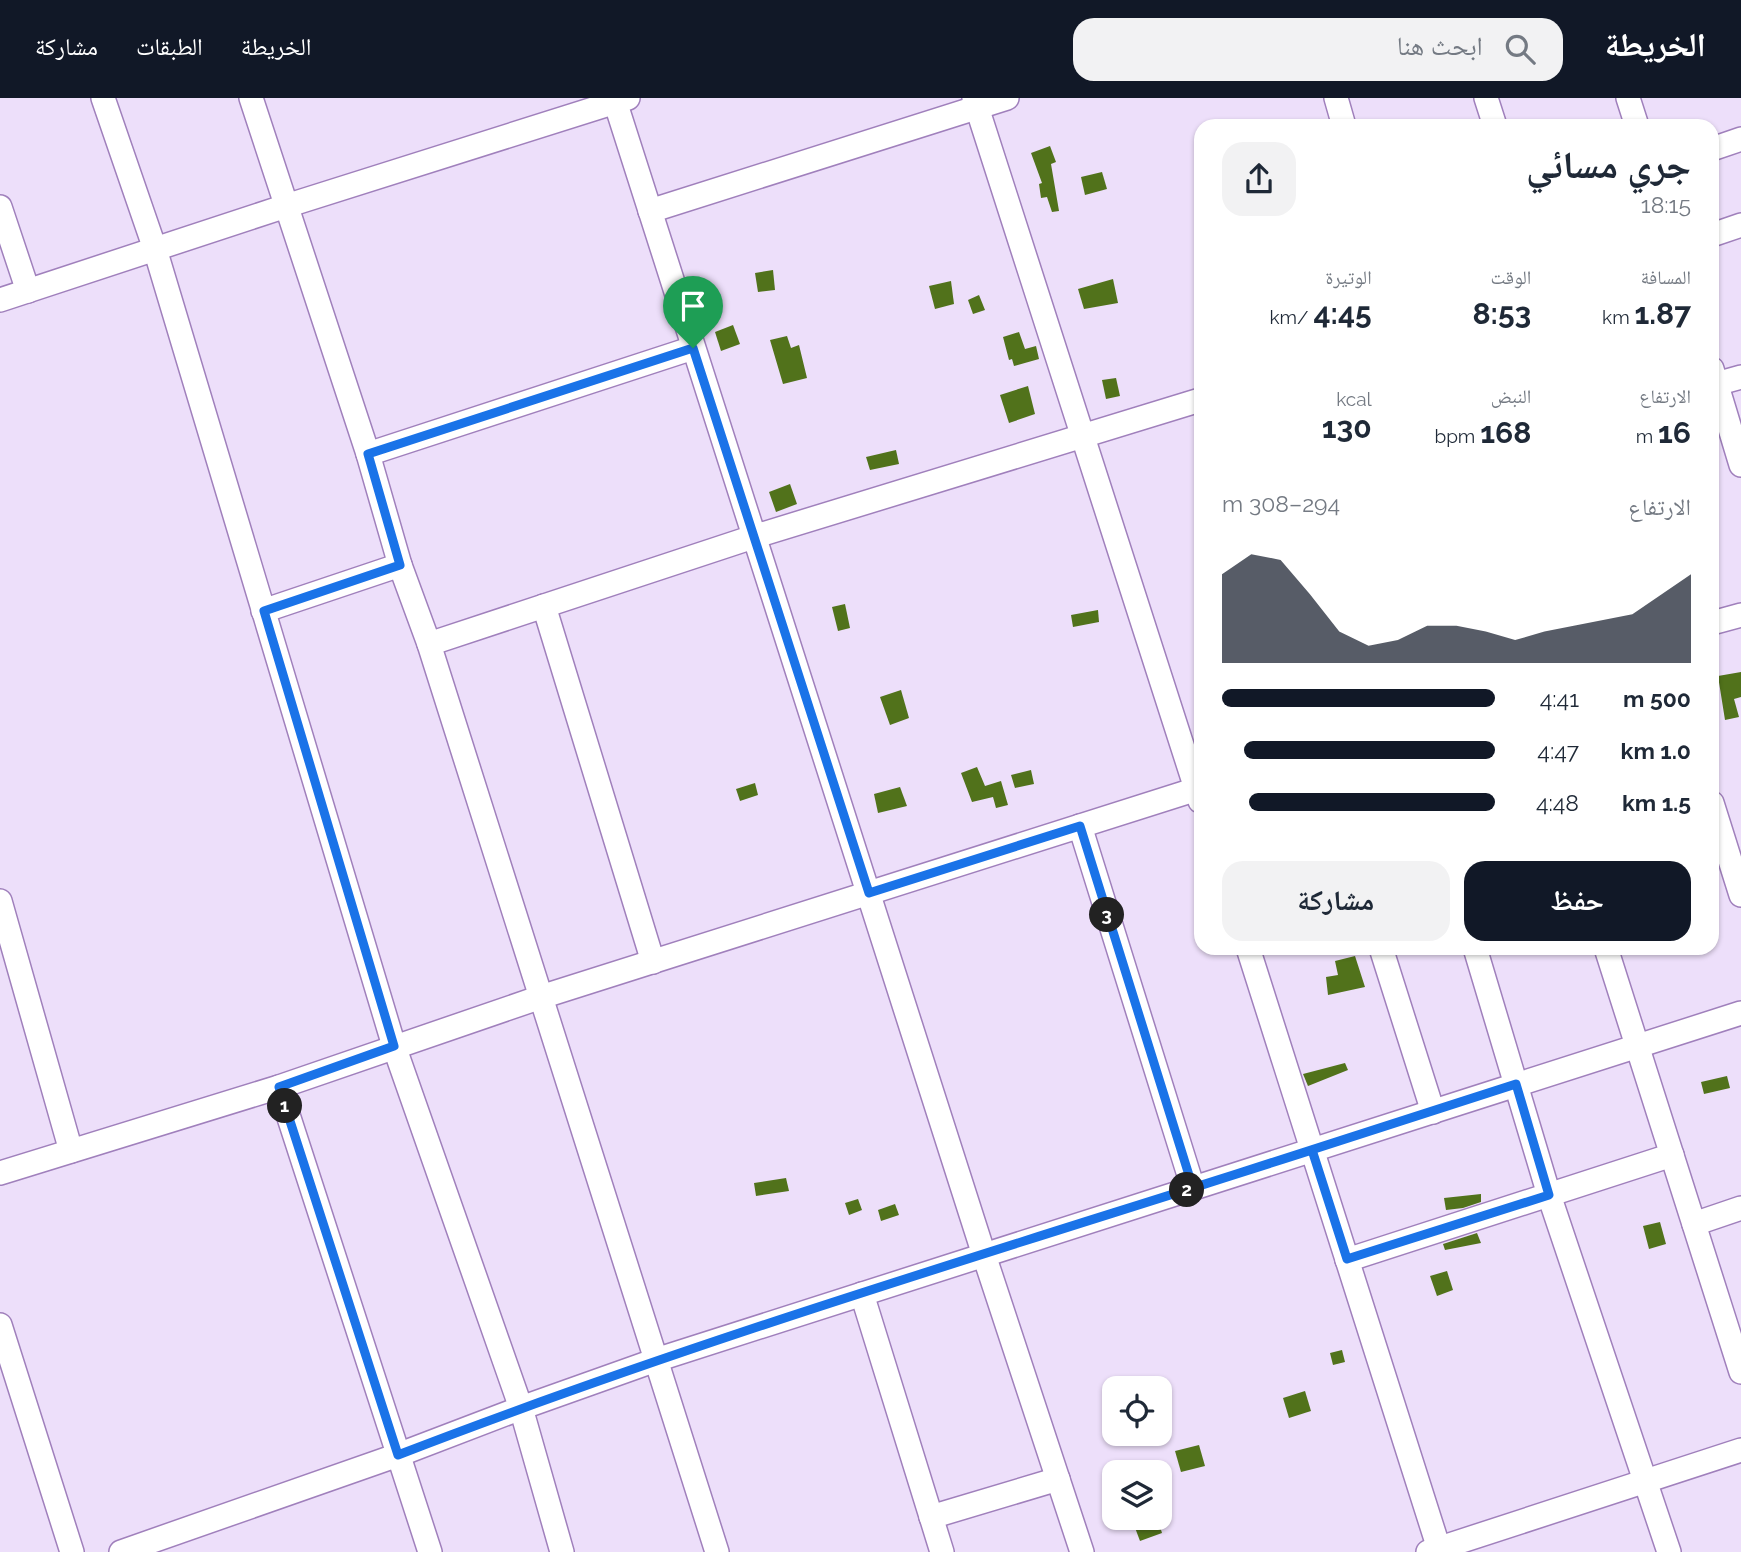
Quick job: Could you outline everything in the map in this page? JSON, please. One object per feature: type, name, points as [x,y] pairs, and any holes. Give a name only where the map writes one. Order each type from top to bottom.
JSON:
[{"type":"street","points":[[103,98],[155,249],[394,1046],[521,1408],[562,1552]]},
{"type":"street","points":[[251,98],[368,454],[400,565],[429,643],[718,1552]]},
{"type":"street","points":[[650,211],[976,103],[1007,98]]},
{"type":"street","points":[[1336,98],[1342,119]]},
{"type":"street","points":[[1486,98],[1493,119]]},
{"type":"street","points":[[1628,98],[1635,119]]},
{"type":"street","points":[[0,300],[619,99],[650,211],[753,537],[1082,1552]]},
{"type":"street","points":[[976,103],[1194,778]]},
{"type":"street","points":[[1719,147],[1741,139]]},
{"type":"street","points":[[0,207],[28,291]]},
{"type":"street","points":[[1719,233],[1741,225]]},
{"type":"street","points":[[368,454],[693,348]]},
{"type":"street","points":[[1719,376],[1741,377]]},
{"type":"street","points":[[429,643],[753,537],[1194,402]]},
{"type":"street","points":[[1720,429],[1740,458]]},
{"type":"street","points":[[264,611],[400,565]]},
{"type":"street","points":[[544,606],[653,962]]},
{"type":"street","points":[[1719,621],[1741,615]]},
{"type":"street","points":[[0,1173],[279,1087],[541,997],[1080,826],[1194,794]]},
{"type":"street","points":[[1719,825],[1741,895]]},
{"type":"street","points":[[1080,826],[1193,1188]]},
{"type":"street","points":[[0,901],[71,1151]]},
{"type":"street","points":[[1250,955],[1347,1259],[1435,1551],[1646,1479],[1741,1450]]},
{"type":"street","points":[[1383,955],[1433,1112]]},
{"type":"street","points":[[1477,955],[1549,1195],[1669,1552]]},
{"type":"street","points":[[1608,955],[1694,1224],[1732,1314],[1741,1372]]},
{"type":"street","points":[[121,1552],[398,1455],[656,1360],[1741,1013]]},
{"type":"street","points":[[279,1087],[430,1552]]},
{"type":"street","points":[[1347,1259],[1672,1155]]},
{"type":"street","points":[[1694,1224],[1741,1208]]},
{"type":"street","points":[[862,1294],[942,1552]]},
{"type":"street","points":[[0,1325],[72,1552]]},
{"type":"street","points":[[931,1517],[1058,1479]]},
{"type":"building","points":[[1050,146],[1056,162],[1051,164],[1059,211],[1052,212],[1047,197],[1041,198],[1039,184],[1042,183],[1031,153]]},
{"type":"building","points":[[1102,172],[1107,189],[1085,195],[1081,177]]},
{"type":"building","points":[[773,270],[775,290],[758,292],[755,273]]},
{"type":"building","points":[[1113,279],[1118,303],[1084,309],[1078,289]]},
{"type":"building","points":[[951,281],[954,304],[935,309],[929,286]]},
{"type":"building","points":[[979,295],[985,310],[973,314],[968,300]]},
{"type":"building","points":[[733,325],[740,344],[721,351],[715,332]]},
{"type":"building","points":[[1019,332],[1025,349],[1036,346],[1039,359],[1014,366],[1012,359],[1009,360],[1003,337]]},
{"type":"building","points":[[787,336],[791,348],[799,345],[807,378],[783,384],[770,340]]},
{"type":"building","points":[[1116,378],[1120,396],[1106,399],[1102,380]]},
{"type":"building","points":[[1028,386],[1035,414],[1009,423],[1000,395]]},
{"type":"building","points":[[896,450],[899,464],[870,470],[866,457]]},
{"type":"building","points":[[790,484],[797,504],[776,512],[769,492]]},
{"type":"building","points":[[845,604],[850,628],[838,631],[832,607]]},
{"type":"building","points":[[1098,610],[1099,622],[1073,627],[1071,615]]},
{"type":"building","points":[[1741,672],[1741,697],[1734,699],[1739,717],[1725,720],[1719,676]]},
{"type":"building","points":[[901,690],[909,718],[890,725],[880,697]]},
{"type":"building","points":[[977,767],[985,786],[1001,781],[1008,805],[996,808],[993,797],[972,802],[961,773]]},
{"type":"building","points":[[1031,770],[1034,784],[1015,788],[1011,775]]},
{"type":"building","points":[[755,783],[758,795],[740,801],[736,789]]},
{"type":"building","points":[[900,787],[907,806],[878,813],[874,794]]},
{"type":"building","points":[[1355,956],[1365,987],[1328,995],[1326,977],[1338,975],[1335,961]]},
{"type":"building","points":[[1345,1063],[1348,1070],[1308,1086],[1303,1074]]},
{"type":"building","points":[[1727,1076],[1730,1088],[1704,1094],[1701,1082]]},
{"type":"building","points":[[786,1178],[789,1191],[756,1196],[754,1183]]},
{"type":"building","points":[[1481,1194],[1481,1202],[1446,1210],[1444,1198]]},
{"type":"building","points":[[858,1199],[862,1210],[849,1215],[845,1203]]},
{"type":"building","points":[[895,1204],[899,1215],[881,1221],[878,1210]]},
{"type":"building","points":[[1660,1222],[1666,1244],[1649,1249],[1643,1226]]},
{"type":"building","points":[[1477,1233],[1481,1243],[1445,1250],[1443,1244]]},
{"type":"building","points":[[1447,1271],[1453,1290],[1437,1296],[1430,1276]]},
{"type":"building","points":[[1342,1350],[1345,1362],[1333,1365],[1330,1353]]},
{"type":"building","points":[[1305,1391],[1311,1411],[1289,1418],[1283,1398]]},
{"type":"building","points":[[1199,1445],[1205,1466],[1181,1472],[1175,1451]]},
{"type":"building","points":[[1136,1530],[1161,1530],[1162,1533],[1140,1541]]},
{"type":"route","points":[[693,348],[368,454],[400,565],[264,611],[394,1046],[279,1087],[398,1455],[656,1360],[1193,1188],[1312,1150],[1347,1259],[1549,1195],[1516,1084],[1193,1188],[1080,826],[869,893],[693,348]]}]
